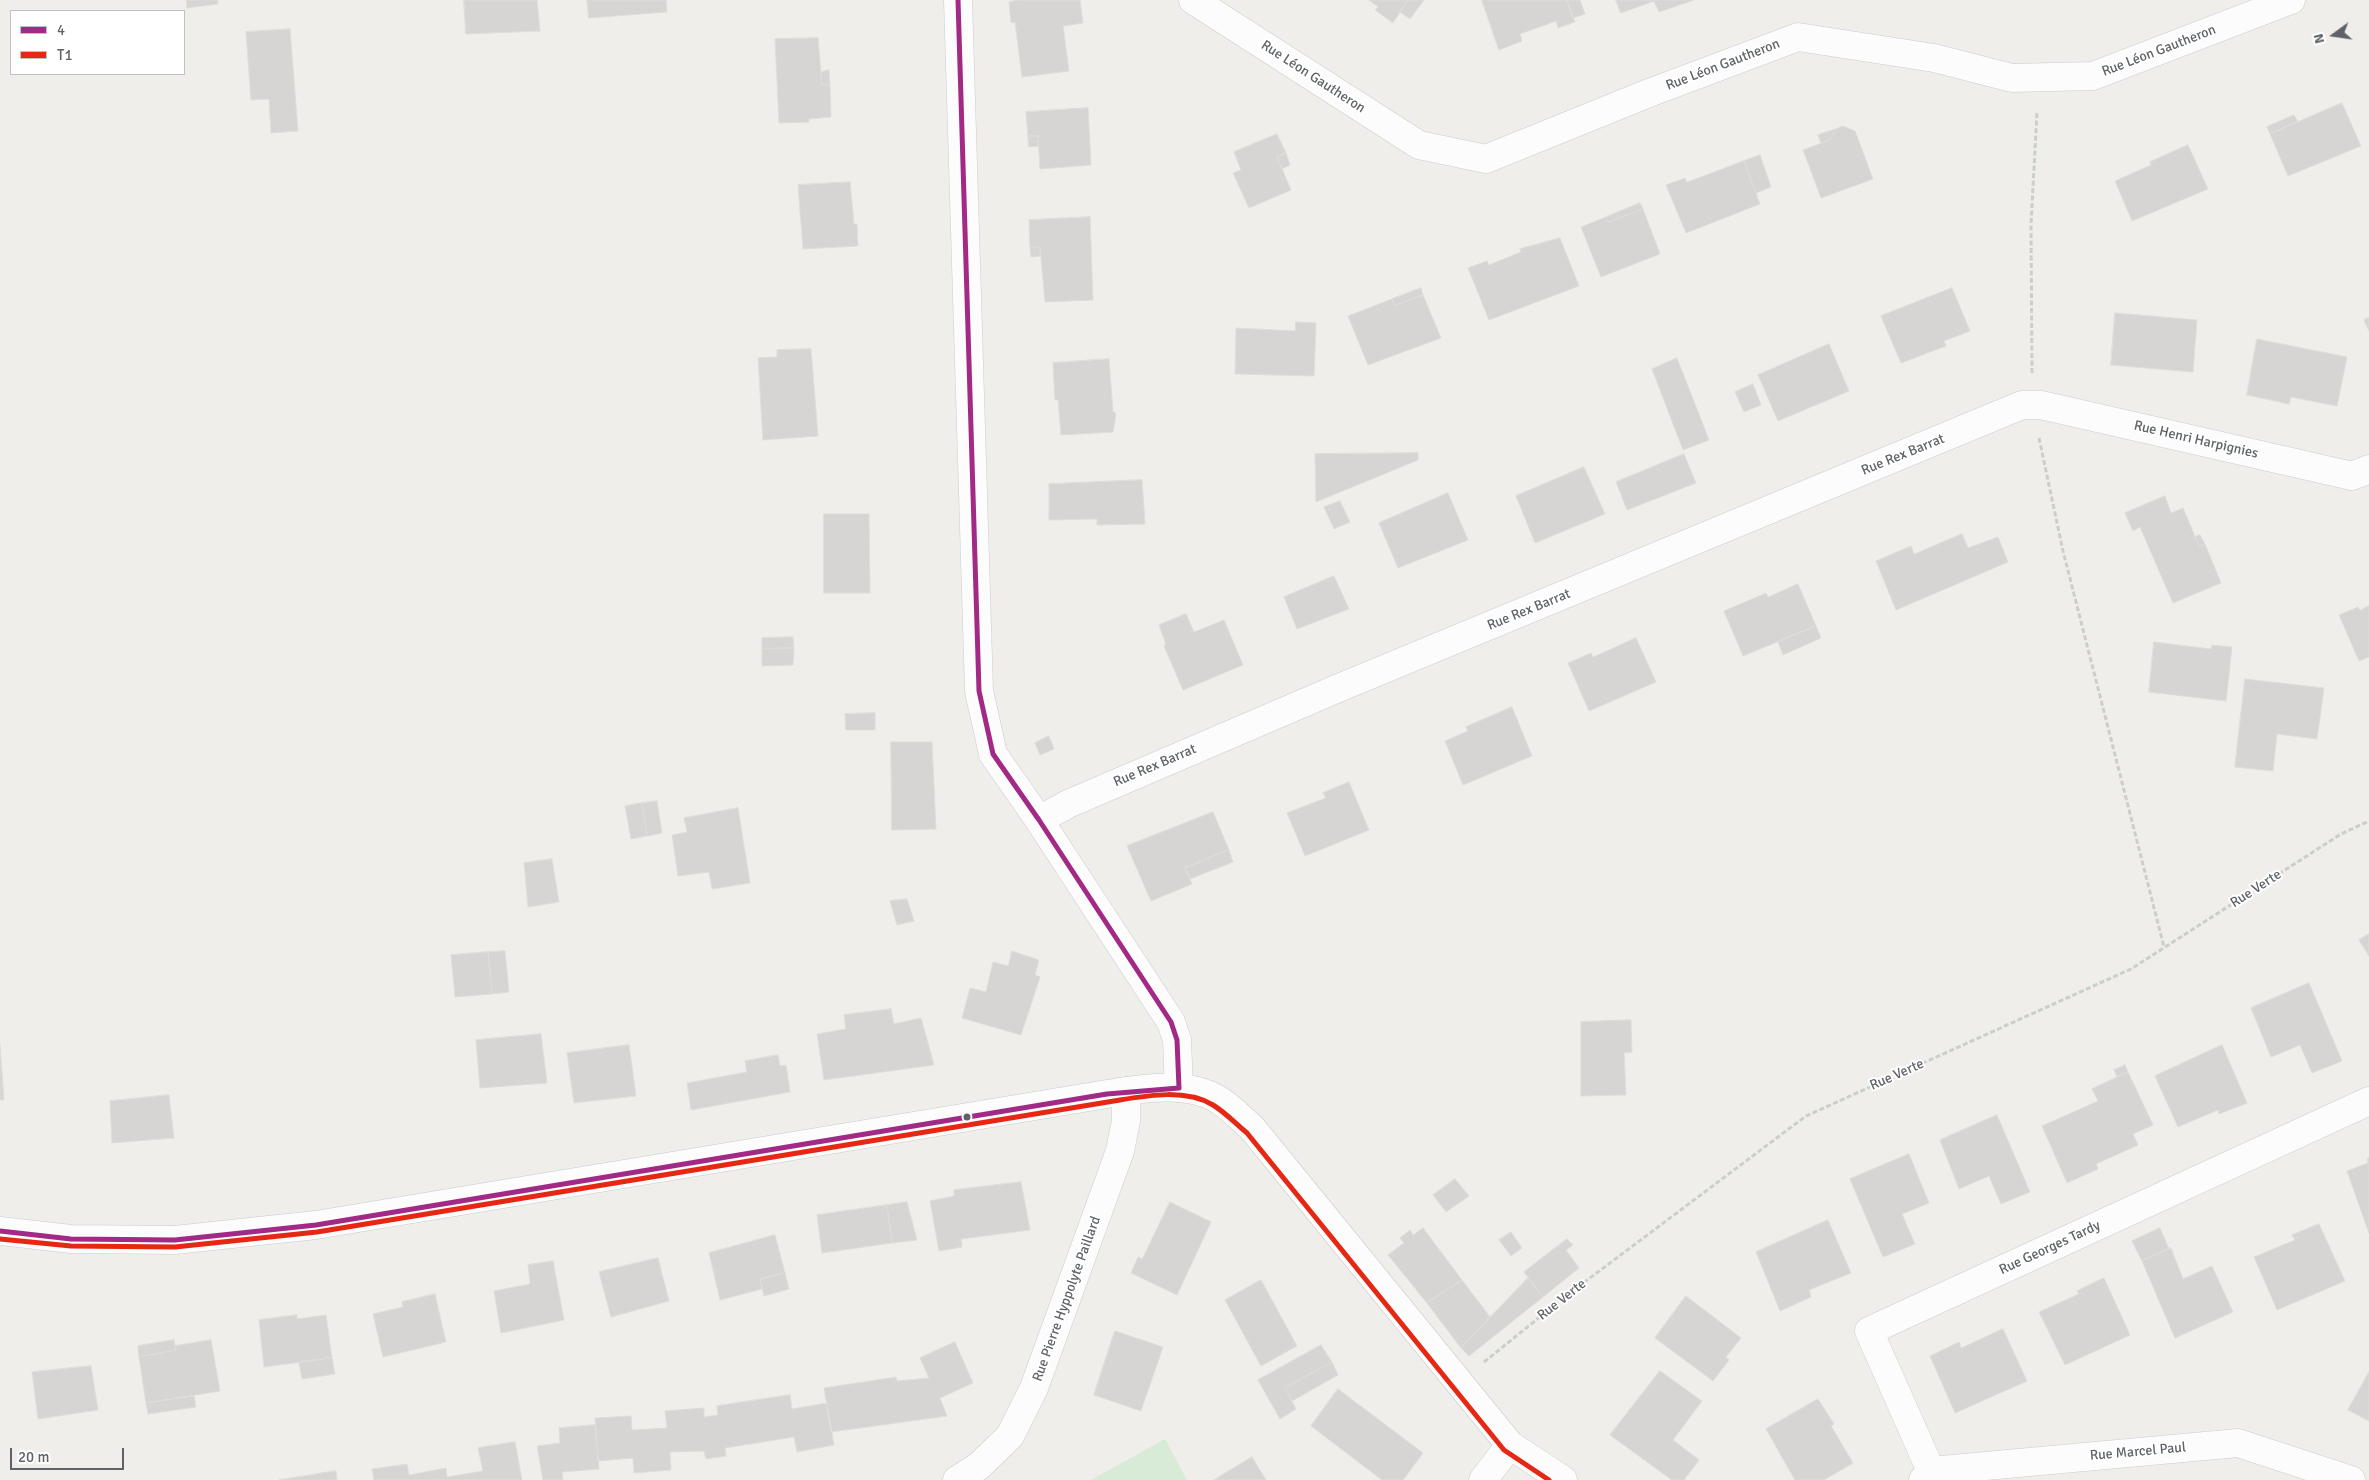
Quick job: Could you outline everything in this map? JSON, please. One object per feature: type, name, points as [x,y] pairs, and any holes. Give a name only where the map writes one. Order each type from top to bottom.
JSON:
[{"type":"street","points":[[958,0],[980,691],[993,754],[1039,820],[1171,1022],[1178,1040],[1179,1088]]},
{"type":"street","name":"Rue Léon Gautheron","points":[[1193,0],[1419,145],[1486,159],[1649,93],[1798,36],[1934,58],[2012,78],[2093,76],[2292,0]]},
{"type":"street","name":"Rue Rex Barrat","points":[[1039,820],[1068,804],[1350,684],[2027,405]]},
{"type":"street","name":"Rue Henri Harpignies","points":[[2027,405],[2041,405],[2352,476],[2369,469]]},
{"type":"street","points":[[0,1231],[71,1239],[175,1240],[316,1225],[1126,1091],[1179,1088],[1205,1093],[1227,1106],[1252,1128],[1510,1445],[1563,1480]]},
{"type":"street","name":"Rue Pierre Hyppolyte Paillard","points":[[957,1480],[979,1466],[1010,1436],[1034,1388],[1120,1151],[1126,1120],[1126,1091]]},
{"type":"street","name":"Rue Georges Tardy","points":[[1927,1476],[1869,1331],[2369,1100]]},
{"type":"street","name":"Rue Marcel Paul","points":[[1927,1476],[2238,1443],[2352,1480]]},
{"type":"street","points":[[1483,1480],[1510,1445]]},
{"type":"path","points":[[2039,77],[2031,225],[2027,405],[2164,947]]},
{"type":"path","name":"Rue Verte","points":[[1459,1382],[1566,1296],[1806,1116],[2132,968],[2341,834],[2369,821]]},
{"type":"green space","points":[[1165,1439],[1187,1480],[1091,1480]]},
{"type":"building","points":[[187,0],[217,0],[218,4],[187,8]]},
{"type":"building","points":[[464,0],[537,0],[540,31],[466,34]]},
{"type":"building","points":[[587,0],[666,0],[667,12],[589,18]]},
{"type":"building","points":[[1020,0],[1080,0],[1083,23],[1063,26],[1069,71],[1022,77],[1015,22],[1011,23],[1009,2]]},
{"type":"building","points":[[1369,0],[1408,0],[1393,23],[1375,10],[1378,7]]},
{"type":"building","points":[[1408,0],[1424,0],[1410,19],[1400,12]]},
{"type":"building","points":[[1482,0],[1567,0],[1575,22],[1558,28],[1556,21],[1520,34],[1522,41],[1499,50]]},
{"type":"building","points":[[1567,0],[1580,0],[1585,14],[1573,18]]},
{"type":"building","points":[[1616,0],[1694,0],[1659,12],[1654,1],[1621,13]]},
{"type":"building","points":[[290,29],[298,131],[271,133],[269,99],[251,100],[246,32]]},
{"type":"building","points":[[818,38],[822,85],[830,85],[831,117],[809,119],[809,122],[779,123],[775,39]]},
{"type":"building","points":[[829,70],[830,85],[822,85],[821,72]]},
{"type":"building","points":[[2342,103],[2361,146],[2288,176],[2270,134]]},
{"type":"building","points":[[1088,108],[1091,165],[1040,169],[1038,136],[1028,136],[1026,112]]},
{"type":"building","points":[[2294,115],[2298,122],[2270,134],[2267,127]]},
{"type":"building","points":[[1843,126],[1855,131],[1873,179],[1821,198],[1803,150],[1830,140],[1836,129]]},
{"type":"building","points":[[1836,129],[1830,140],[1821,143],[1818,135]]},
{"type":"building","points":[[1277,134],[1286,153],[1277,157],[1291,190],[1249,208],[1233,173],[1241,170],[1234,152]]},
{"type":"building","points":[[1028,136],[1038,136],[1039,146],[1029,147]]},
{"type":"building","points":[[2188,145],[2208,189],[2132,221],[2115,181],[2151,165],[2150,162]]},
{"type":"building","points":[[1286,153],[1290,165],[1282,169],[1277,157]]},
{"type":"building","points":[[1760,155],[1771,187],[1756,193],[1744,161]]},
{"type":"building","points":[[1744,161],[1760,204],[1686,233],[1666,185],[1685,178],[1687,182]]},
{"type":"building","points":[[850,182],[854,224],[857,224],[858,246],[803,249],[798,185]]},
{"type":"building","points":[[1640,203],[1643,209],[1608,222],[1606,217]]},
{"type":"building","points":[[1643,209],[1660,254],[1601,277],[1581,227],[1606,217],[1608,222]]},
{"type":"building","points":[[1090,217],[1093,300],[1045,302],[1040,247],[1030,248],[1029,220]]},
{"type":"building","points":[[1560,238],[1579,286],[1489,320],[1468,268],[1487,261],[1489,265],[1521,252],[1520,249]]},
{"type":"building","points":[[1040,247],[1040,256],[1031,257],[1030,248]]},
{"type":"building","points":[[1421,288],[1423,295],[1395,305],[1392,299]]},
{"type":"building","points":[[1952,288],[1970,331],[1944,341],[1946,346],[1901,363],[1881,316]]},
{"type":"building","points":[[1423,295],[1441,338],[1368,365],[1348,316],[1392,299],[1395,305]]},
{"type":"building","points":[[2115,313],[2197,320],[2193,372],[2111,365]]},
{"type":"building","points":[[2369,318],[2369,331],[2364,320]]},
{"type":"building","points":[[1296,322],[1316,323],[1314,376],[1235,374],[1236,328],[1295,331]]},
{"type":"building","points":[[2257,339],[2347,357],[2337,406],[2291,397],[2289,404],[2247,395]]},
{"type":"building","points":[[1829,344],[1849,391],[1778,421],[1758,375]]},
{"type":"building","points":[[811,349],[818,436],[763,440],[758,358],[777,357],[777,350]]},
{"type":"building","points":[[1677,358],[1709,440],[1683,450],[1652,369]]},
{"type":"building","points":[[1109,359],[1113,411],[1116,414],[1113,432],[1061,435],[1058,400],[1055,400],[1053,363]]},
{"type":"building","points":[[1753,384],[1761,405],[1744,412],[1735,392]]},
{"type":"building","points":[[1418,453],[1418,460],[1316,502],[1315,454]]},
{"type":"building","points":[[1684,454],[1696,483],[1627,510],[1616,482]]},
{"type":"building","points":[[1584,467],[1605,514],[1535,543],[1516,496]]},
{"type":"building","points":[[1142,480],[1145,524],[1097,525],[1097,519],[1049,520],[1049,484]]},
{"type":"building","points":[[1448,493],[1468,540],[1398,568],[1379,523]]},
{"type":"building","points":[[2165,496],[2171,513],[2183,508],[2199,546],[2205,544],[2221,583],[2173,603],[2140,527],[2133,531],[2125,513]]},
{"type":"building","points":[[1340,501],[1350,522],[1334,529],[1324,507]]},
{"type":"building","points":[[824,514],[869,514],[870,593],[824,593]]},
{"type":"building","points":[[1962,534],[1968,548],[1998,537],[2008,562],[1896,610],[1876,561],[1911,546],[1914,554]]},
{"type":"building","points":[[2200,535],[2205,544],[2199,546],[2195,537]]},
{"type":"building","points":[[1334,576],[1349,609],[1297,629],[1284,597]]},
{"type":"building","points":[[1798,584],[1816,626],[1743,656],[1724,611],[1766,593],[1768,597]]},
{"type":"building","points":[[2369,606],[2369,657],[2359,661],[2339,615],[2358,607],[2360,610]]},
{"type":"building","points":[[1186,614],[1194,632],[1224,620],[1243,665],[1183,690],[1164,646],[1166,644],[1159,625]]},
{"type":"building","points":[[1816,626],[1821,638],[1783,655],[1778,642]]},
{"type":"building","points":[[793,637],[794,648],[762,649],[762,638]]},
{"type":"building","points":[[1636,638],[1656,682],[1589,711],[1568,663],[1591,653],[1593,657]]},
{"type":"building","points":[[2154,642],[2211,649],[2212,645],[2232,647],[2226,701],[2149,692]]},
{"type":"building","points":[[794,648],[793,665],[762,666],[762,649]]},
{"type":"building","points":[[2245,679],[2324,688],[2317,739],[2277,734],[2273,771],[2235,767]]},
{"type":"building","points":[[1512,707],[1532,756],[1463,785],[1445,741],[1468,731],[1466,727]]},
{"type":"building","points":[[875,713],[875,730],[846,730],[845,714]]},
{"type":"building","points":[[1049,736],[1054,749],[1040,755],[1035,743]]},
{"type":"building","points":[[891,742],[932,742],[936,829],[892,830]]},
{"type":"building","points":[[1349,782],[1369,830],[1305,856],[1287,813],[1326,798],[1323,793]]},
{"type":"building","points":[[657,801],[662,833],[647,836],[642,803]]},
{"type":"building","points":[[642,803],[647,836],[631,839],[625,806]]},
{"type":"building","points":[[738,808],[750,883],[712,889],[709,872],[678,876],[672,835],[687,832],[684,818]]},
{"type":"building","points":[[1213,812],[1229,850],[1185,868],[1192,884],[1151,901],[1127,846]]},
{"type":"building","points":[[1229,850],[1233,862],[1190,879],[1185,868]]},
{"type":"building","points":[[552,859],[559,902],[528,907],[524,863]]},
{"type":"building","points":[[907,899],[914,921],[897,925],[890,901]]},
{"type":"building","points":[[2369,934],[2369,956],[2359,940]]},
{"type":"building","points":[[505,951],[509,992],[492,994],[488,952]]},
{"type":"building","points":[[1012,951],[1039,960],[1035,975],[1040,977],[1021,1035],[962,1018],[970,988],[986,992],[993,962],[1008,966]]},
{"type":"building","points":[[488,952],[492,994],[455,997],[451,955]]},
{"type":"building","points":[[2309,983],[2342,1061],[2312,1073],[2300,1045],[2271,1057],[2251,1008]]},
{"type":"building","points":[[891,1009],[894,1024],[921,1018],[934,1065],[824,1080],[817,1034],[846,1029],[844,1015]]},
{"type":"building","points":[[1631,1020],[1632,1052],[1624,1053],[1626,1095],[1581,1096],[1581,1022]]},
{"type":"building","points":[[541,1034],[547,1083],[480,1088],[476,1040]]},
{"type":"building","points":[[0,1045],[4,1100],[0,1100]]},
{"type":"building","points":[[629,1045],[636,1096],[574,1103],[567,1053]]},
{"type":"building","points":[[2222,1045],[2247,1103],[2219,1114],[2218,1110],[2178,1127],[2155,1076]]},
{"type":"building","points":[[778,1055],[780,1066],[786,1065],[790,1092],[691,1110],[687,1083],[747,1072],[745,1061]]},
{"type":"building","points":[[2125,1065],[2128,1072],[2117,1077],[2114,1070]]},
{"type":"building","points":[[2128,1072],[2153,1125],[2133,1134],[2138,1145],[2096,1164],[2098,1169],[2067,1183],[2042,1126],[2098,1101],[2092,1089]]},
{"type":"building","points":[[169,1095],[174,1138],[112,1143],[110,1101]]},
{"type":"building","points":[[1997,1115],[2030,1192],[2001,1204],[1989,1176],[1959,1189],[1940,1140]]},
{"type":"building","points":[[1909,1154],[1929,1203],[1902,1214],[1915,1244],[1883,1257],[1850,1179]]},
{"type":"building","points":[[2369,1158],[2369,1233],[2347,1171],[2368,1163],[2367,1159]]},
{"type":"building","points":[[1455,1179],[1469,1196],[1446,1212],[1433,1195]]},
{"type":"building","points":[[1021,1182],[1030,1230],[961,1239],[962,1247],[939,1251],[930,1201],[954,1196],[954,1190]]},
{"type":"building","points":[[907,1202],[917,1240],[892,1243],[887,1205]]},
{"type":"building","points":[[1170,1202],[1211,1222],[1177,1295],[1131,1273],[1138,1257],[1142,1259]]},
{"type":"building","points":[[887,1205],[892,1243],[822,1253],[817,1215]]},
{"type":"building","points":[[1828,1220],[1851,1273],[1809,1290],[1811,1297],[1780,1311],[1756,1252]]},
{"type":"building","points":[[2319,1224],[2345,1281],[2277,1310],[2254,1257],[2295,1240],[2292,1235]]},
{"type":"building","points":[[1423,1228],[1462,1280],[1427,1303],[1388,1255],[1404,1243],[1400,1238],[1410,1230],[1413,1235]]},
{"type":"building","points":[[2160,1228],[2169,1249],[2142,1261],[2132,1241]]},
{"type":"building","points":[[1511,1232],[1522,1248],[1511,1256],[1499,1240]]},
{"type":"building","points":[[775,1235],[785,1273],[760,1279],[762,1289],[720,1300],[709,1253]]},
{"type":"building","points":[[1567,1239],[1573,1245],[1566,1250],[1579,1268],[1543,1297],[1524,1272]]},
{"type":"building","points":[[2171,1248],[2183,1279],[2212,1266],[2233,1312],[2175,1338],[2142,1261]]},
{"type":"building","points":[[658,1258],[669,1301],[611,1317],[599,1272]]},
{"type":"building","points":[[553,1261],[564,1320],[501,1333],[494,1291],[530,1284],[528,1265]]},
{"type":"building","points":[[785,1273],[789,1289],[764,1296],[760,1279]]},
{"type":"building","points":[[1528,1278],[1543,1297],[1469,1356],[1461,1348]]},
{"type":"building","points":[[2104,1278],[2130,1335],[2065,1365],[2039,1312],[2079,1294],[2077,1291]]},
{"type":"building","points":[[1261,1280],[1297,1346],[1261,1366],[1225,1300]]},
{"type":"building","points":[[1462,1280],[1490,1317],[1461,1348],[1427,1303]]},
{"type":"building","points":[[435,1294],[446,1342],[383,1357],[373,1314],[403,1307],[402,1302]]},
{"type":"building","points":[[1686,1296],[1741,1338],[1726,1357],[1729,1360],[1713,1381],[1655,1338]]},
{"type":"building","points":[[297,1315],[297,1319],[326,1315],[332,1358],[264,1367],[259,1320]]},
{"type":"building","points":[[2003,1329],[2027,1381],[1955,1413],[1930,1356],[1959,1342],[1961,1348]]},
{"type":"building","points":[[1115,1331],[1163,1347],[1141,1411],[1094,1395]]},
{"type":"building","points":[[174,1340],[176,1350],[139,1357],[138,1346]]},
{"type":"building","points":[[211,1340],[220,1391],[146,1403],[139,1357],[176,1350],[175,1346]]},
{"type":"building","points":[[955,1342],[973,1383],[940,1398],[947,1416],[831,1432],[824,1388],[896,1377],[897,1381],[929,1378],[920,1358]]},
{"type":"building","points":[[1321,1345],[1332,1362],[1285,1388],[1296,1409],[1280,1419],[1258,1380]]},
{"type":"building","points":[[332,1358],[335,1374],[302,1379],[299,1362]]},
{"type":"building","points":[[1332,1362],[1338,1375],[1292,1401],[1285,1388]]},
{"type":"building","points":[[91,1366],[98,1410],[38,1419],[32,1372]]},
{"type":"building","points":[[1660,1371],[1702,1401],[1673,1440],[1699,1460],[1684,1480],[1672,1480],[1610,1435]]},
{"type":"building","points":[[2369,1372],[2369,1421],[2348,1410]]},
{"type":"building","points":[[1338,1389],[1423,1453],[1403,1480],[1382,1480],[1311,1426]]},
{"type":"building","points":[[790,1395],[792,1409],[827,1403],[834,1445],[797,1452],[794,1437],[725,1448],[726,1456],[706,1459],[704,1451],[670,1452],[671,1470],[634,1473],[633,1458],[598,1461],[595,1418],[631,1416],[632,1430],[667,1428],[665,1411],[704,1408],[704,1417],[718,1415],[717,1406]]},
{"type":"building","points":[[194,1396],[196,1407],[148,1414],[146,1403]]},
{"type":"building","points":[[1818,1399],[1834,1424],[1831,1426],[1853,1463],[1824,1480],[1795,1480],[1766,1429]]},
{"type":"building","points":[[595,1425],[599,1469],[562,1472],[563,1480],[543,1480],[537,1446],[560,1443],[559,1428]]},
{"type":"building","points":[[515,1442],[522,1480],[374,1480],[372,1469],[407,1464],[409,1475],[446,1468],[447,1477],[483,1471],[478,1448]]},
{"type":"building","points":[[1252,1457],[1266,1480],[1214,1480]]},
{"type":"building","points":[[336,1471],[337,1480],[279,1480]]},
{"type":"transit line","name":"4","points":[[958,0],[979,691],[993,754],[1039,820],[1171,1022],[1177,1040],[1179,1088]]},
{"type":"transit line","name":"4","points":[[0,1231],[71,1239],[175,1240],[316,1225],[1107,1094],[1179,1088]]},
{"type":"transit line","name":"T1","points":[[0,1239],[71,1246],[175,1247],[317,1232],[1132,1098],[1155,1095],[1180,1095],[1202,1100],[1213,1105],[1247,1133],[1504,1450],[1549,1480]]}]
